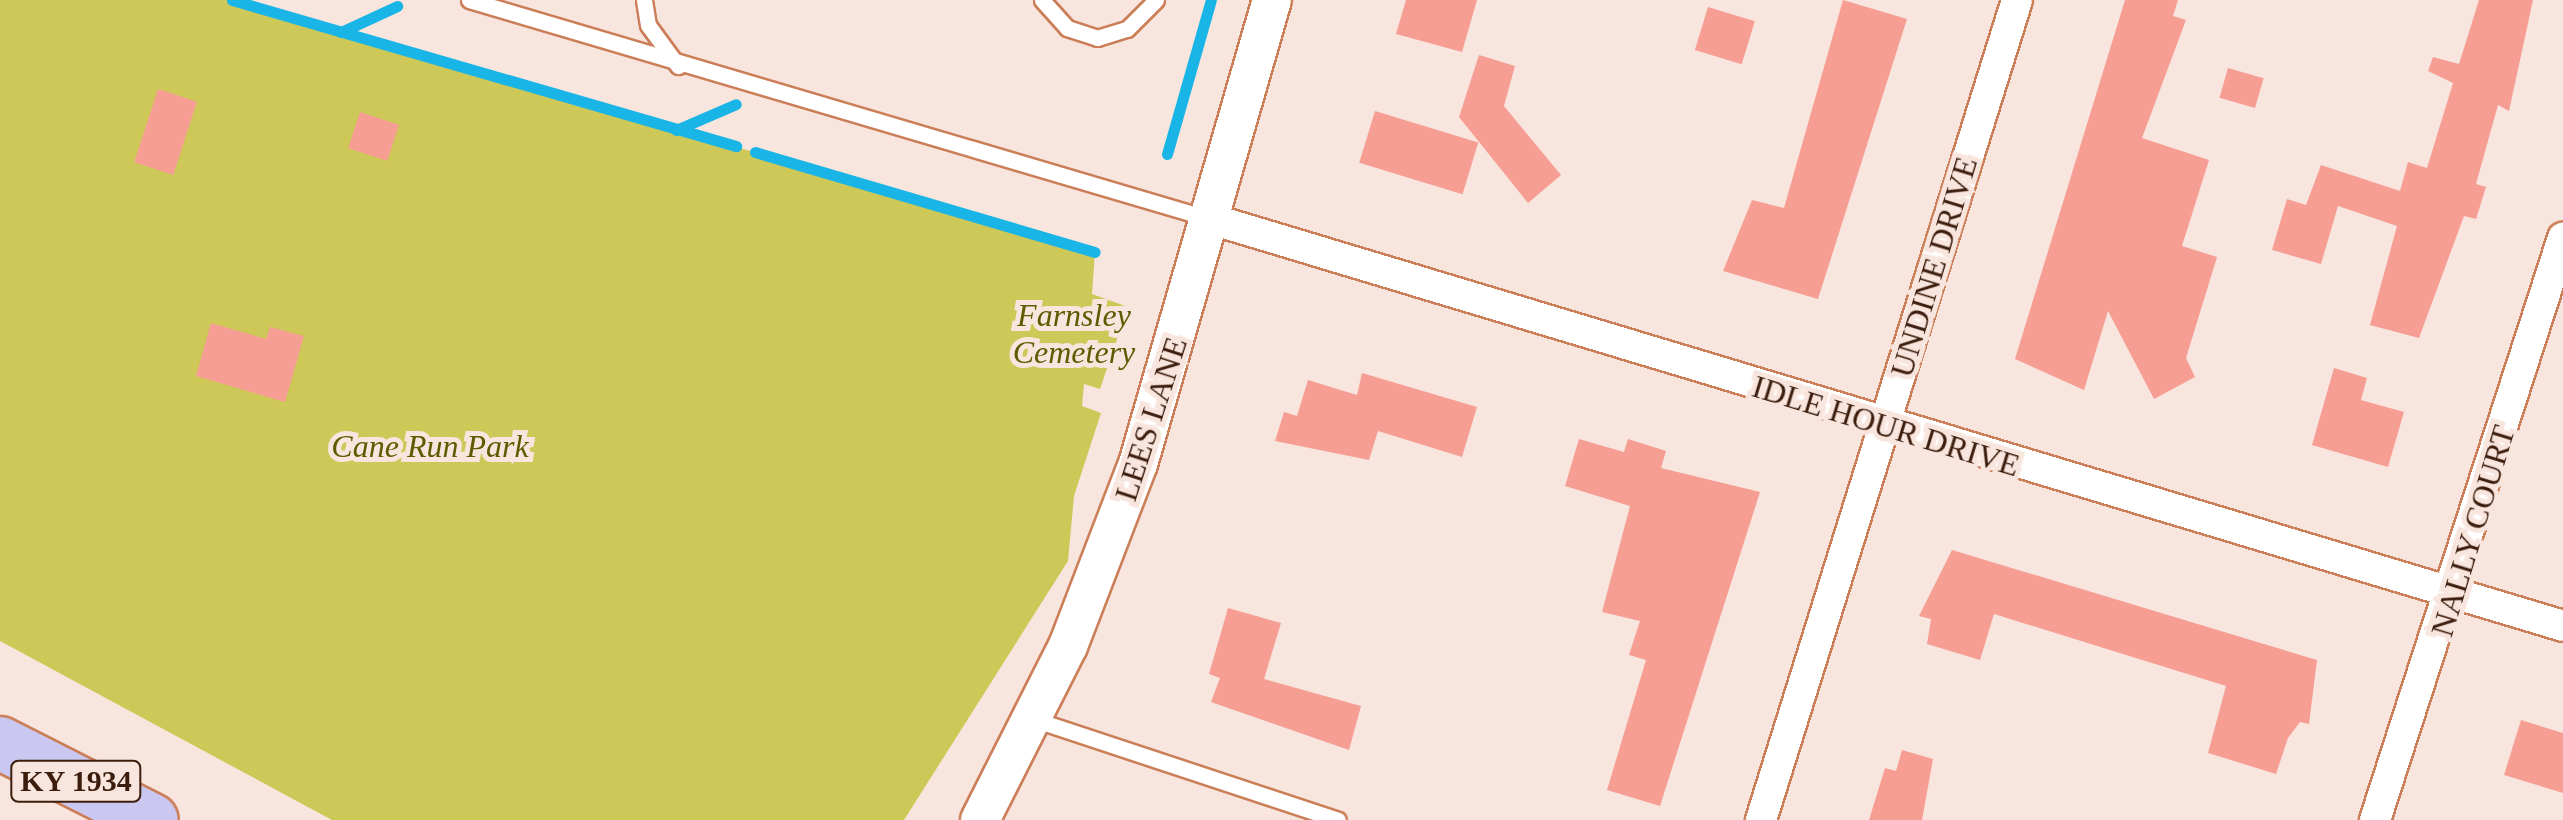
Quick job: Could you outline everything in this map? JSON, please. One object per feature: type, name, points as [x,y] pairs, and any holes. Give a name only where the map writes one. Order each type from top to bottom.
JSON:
[{"type":"highway","name":"KY 1934","points":[[0,742],[152,820]]},
{"type":"street","name":"LEES LANE","points":[[980,820],[1032,719],[1112,536],[1211,219],[1272,0]]},
{"type":"street","name":"UNDINE DRIVE","points":[[1761,820],[2017,0]]},
{"type":"street","name":"IDLE HOUR DRIVE","points":[[1211,219],[1885,426],[2563,626]]},
{"type":"street","name":"NALLY COURT","points":[[2375,820],[2454,594],[2563,238]]},
{"type":"lane","points":[[469,0],[678,66],[1211,219]]},
{"type":"lane","points":[[644,0],[648,24],[678,66]]},
{"type":"lane","points":[[1042,0],[1067,28],[1097,38],[1127,28],[1156,0]]},
{"type":"lane","points":[[1032,719],[1338,820]]},
{"type":"green space","name":"Cane Run Park","points":[[0,0],[234,0],[1095,252],[1092,294],[1128,307],[1100,389],[1084,384],[1082,406],[1101,413],[1074,496],[1068,561],[904,820],[332,820],[0,641]]},
{"type":"building","points":[[1406,0],[1477,0],[1462,52],[1396,34]]},
{"type":"building","points":[[1843,0],[1907,19],[1818,299],[1723,271],[1752,200],[1784,208]]},
{"type":"building","points":[[2125,0],[2178,0],[2173,16],[2186,20],[2142,138],[2209,160],[2182,246],[2217,257],[2186,358],[2195,377],[2154,399],[2108,311],[2084,390],[2015,359]]},
{"type":"building","points":[[2479,0],[2533,0],[2509,111],[2498,105],[2476,184],[2486,187],[2476,219],[2464,216],[2419,338],[2370,325],[2397,226],[2338,206],[2321,264],[2272,250],[2287,199],[2306,205],[2321,165],[2400,191],[2408,162],[2427,168],[2453,83],[2428,71],[2433,57],[2459,64]]},
{"type":"building","points":[[1708,7],[1755,21],[1742,64],[1695,50]]},
{"type":"building","points":[[1479,55],[1515,66],[1504,106],[1561,175],[1528,203],[1459,117]]},
{"type":"building","points":[[2228,68],[2264,78],[2255,108],[2219,98]]},
{"type":"building","points":[[158,89],[197,102],[173,175],[134,162]]},
{"type":"building","points":[[1375,111],[1478,143],[1462,194],[1359,163]]},
{"type":"building","points":[[360,112],[399,125],[387,161],[348,148]]},
{"type":"building","points":[[211,323],[266,339],[270,327],[304,336],[285,402],[196,376]]},
{"type":"building","points":[[2334,368],[2367,378],[2361,400],[2404,412],[2388,467],[2312,445]]},
{"type":"building","points":[[1362,373],[1477,407],[1462,457],[1378,431],[1369,460],[1275,441],[1284,412],[1297,416],[1308,380],[1357,395]]},
{"type":"building","points":[[1579,439],[1624,452],[1628,439],[1666,451],[1661,468],[1760,492],[1660,806],[1607,790],[1646,660],[1629,655],[1640,621],[1602,612],[1630,506],[1565,486]]},
{"type":"building","points":[[1952,550],[2317,660],[2309,724],[2300,722],[2288,738],[2276,774],[2208,753],[2226,686],[1994,614],[1980,660],[1927,644],[1931,619],[1919,616]]},
{"type":"building","points":[[1228,608],[1281,623],[1264,679],[1361,706],[1349,750],[1211,702],[1220,678],[1209,674]]},
{"type":"building","points":[[2521,720],[2563,733],[2563,793],[2504,775]]},
{"type":"building","points":[[1902,750],[1933,759],[1922,820],[1869,820],[1885,768],[1896,771]]},
{"type":"waterway","points":[[232,0],[736,146]]},
{"type":"waterway","points":[[1167,154],[1211,0]]},
{"type":"waterway","points":[[341,32],[397,6]]},
{"type":"waterway","points":[[676,130],[736,104]]},
{"type":"waterway","points":[[755,152],[1095,252]]},
{"type":"park label","name":"Farnsley Cemetery","points":[[1074,334]]}]
